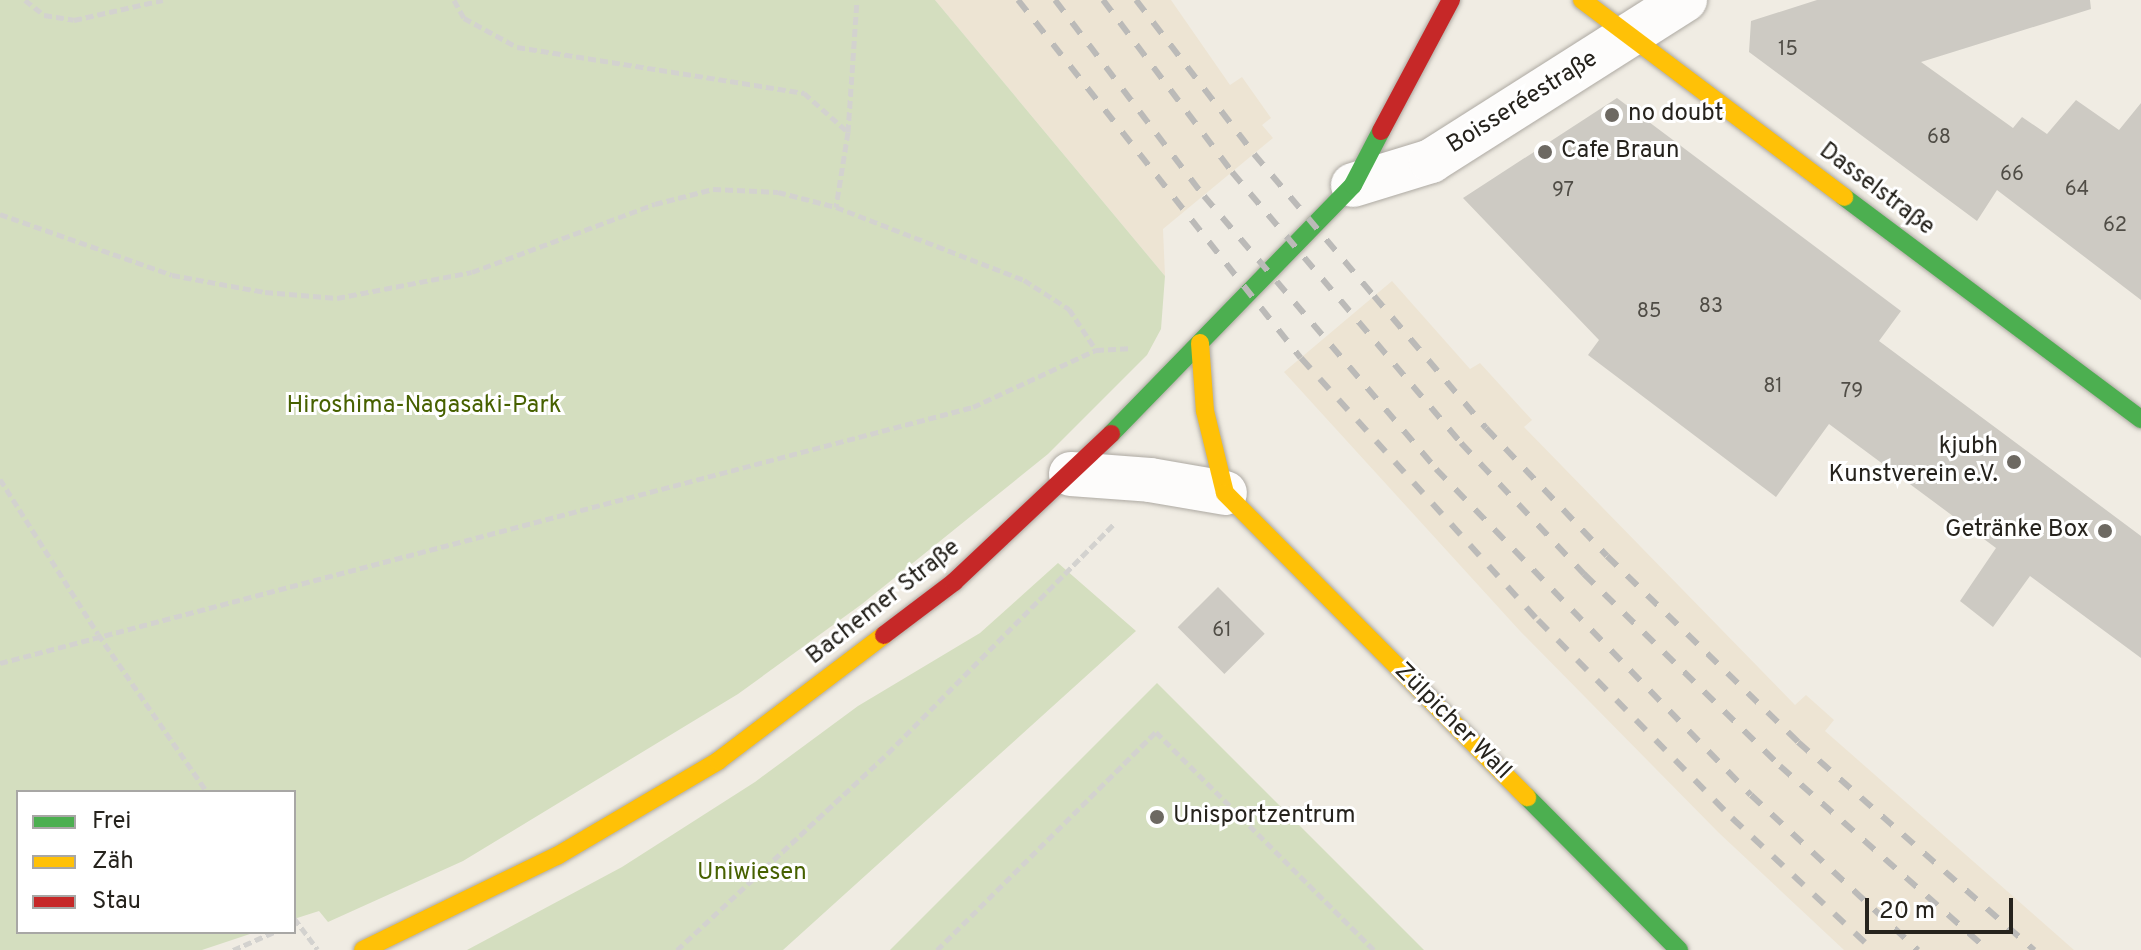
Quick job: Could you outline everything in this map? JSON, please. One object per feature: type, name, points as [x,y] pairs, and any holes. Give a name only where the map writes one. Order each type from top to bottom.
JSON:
[{"type":"street","name":"Bachemer Straße","points":[[363,950],[557,856],[718,761],[954,582],[1071,474],[1353,185],[1451,0]]},
{"type":"street","name":"Dasselstraße","points":[[1582,0],[2141,419]]},
{"type":"street","name":"Boisseréestraße","points":[[1353,185],[1431,161],[1685,0]]},
{"type":"street","points":[[1071,474],[1225,493],[1205,411],[1200,343]]},
{"type":"street","name":"Zülpicher Wall","points":[[1225,493],[1679,950]]},
{"type":"path","points":[[25,0],[44,15],[74,20],[163,0]]},
{"type":"path","points":[[454,0],[464,18],[517,47],[804,93],[848,132]]},
{"type":"path","points":[[836,207],[848,132],[857,0]]},
{"type":"path","points":[[0,214],[172,275],[265,292],[337,298],[472,272],[655,204],[713,189],[778,192],[836,207],[1024,280],[1069,309],[1096,350]]},
{"type":"path","points":[[0,663],[98,634],[959,411],[1024,387],[1096,350],[1200,343]]},
{"type":"path","points":[[0,479],[98,634],[206,790]]},
{"type":"path","points":[[677,950],[888,753],[1084,559],[1122,514]]},
{"type":"path","points":[[937,950],[1156,732],[1374,950]]},
{"type":"path","points":[[296,922],[318,950]]},
{"type":"path","points":[[233,950],[269,934]]},
{"type":"shaded area","points":[[935,0],[1171,0],[1230,85],[1242,77],[1271,118],[1262,125],[1273,138],[1163,229],[1165,276]]},
{"type":"shaded area","points":[[1392,281],[1470,369],[1480,363],[1532,420],[1524,427],[1795,705],[1806,695],[1834,720],[1825,731],[2074,950],[1844,950],[1719,833],[1520,631],[1284,372]]},
{"type":"green space","name":"Hiroshima-Nagasaki-Park","points":[[0,0],[935,0],[1165,276],[1161,329],[1147,355],[1048,454],[862,604],[738,694],[463,861],[328,922],[319,911],[296,918],[296,790],[16,790],[16,934],[250,934],[202,950],[0,950]]},
{"type":"green space","name":"Uniwiesen","points":[[1058,563],[1136,631],[783,950],[467,950],[622,867],[755,782],[858,706],[980,633]]},
{"type":"green space","name":"Unisportzentrum","points":[[1157,683],[1424,950],[890,950]]},
{"type":"building","points":[[1817,0],[2090,0],[2091,9],[1921,62],[2013,128],[2022,117],[2047,134],[2076,100],[2119,130],[2141,103],[2141,300],[1997,190],[1977,221],[1749,52],[1751,21]]},
{"type":"building","points":[[1617,98],[1901,311],[1879,341],[2141,536],[2141,658],[2030,576],[1993,627],[1960,601],[1996,548],[1829,424],[1776,497],[1588,355],[1599,340],[1463,198]]},
{"type":"building","points":[[1218,587],[1265,634],[1224,674],[1178,627]]},
{"type":"railway","points":[[1018,0],[1301,358],[1538,620],[1732,818],[1873,950]]},
{"type":"railway","points":[[1055,0],[1204,196],[1436,469],[1751,795],[1918,950]]},
{"type":"railway","points":[[1103,0],[1232,172],[1461,443],[1584,574],[1780,766],[1988,950]]},
{"type":"railway","points":[[1136,0],[1254,154],[1486,428],[1607,556],[1798,742],[2034,950]]},
{"type":"traffic: fast","points":[[1111,434],[1353,185],[1381,131]]},
{"type":"traffic: fast","points":[[1844,197],[2141,419]]},
{"type":"traffic: fast","points":[[1527,797],[1679,950]]},
{"type":"traffic: slow","points":[[1582,0],[1844,197]]},
{"type":"traffic: slow","points":[[1200,343],[1205,411],[1225,493],[1527,797]]},
{"type":"traffic: slow","points":[[363,950],[557,856],[718,761],[884,635]]},
{"type":"traffic: jam","points":[[1381,131],[1451,0]]},
{"type":"traffic: jam","points":[[884,635],[954,582],[1111,434]]},
{"type":"place","name":"no doubt","points":[[1612,115]]},
{"type":"place","name":"Cafe Braun","points":[[1545,152]]},
{"type":"place","name":"kjubh Kunstverein e.V.","points":[[2014,462]]},
{"type":"place","name":"Getränke Box","points":[[2105,531]]},
{"type":"place","name":"Unisportzentrum","points":[[1157,817]]}]
